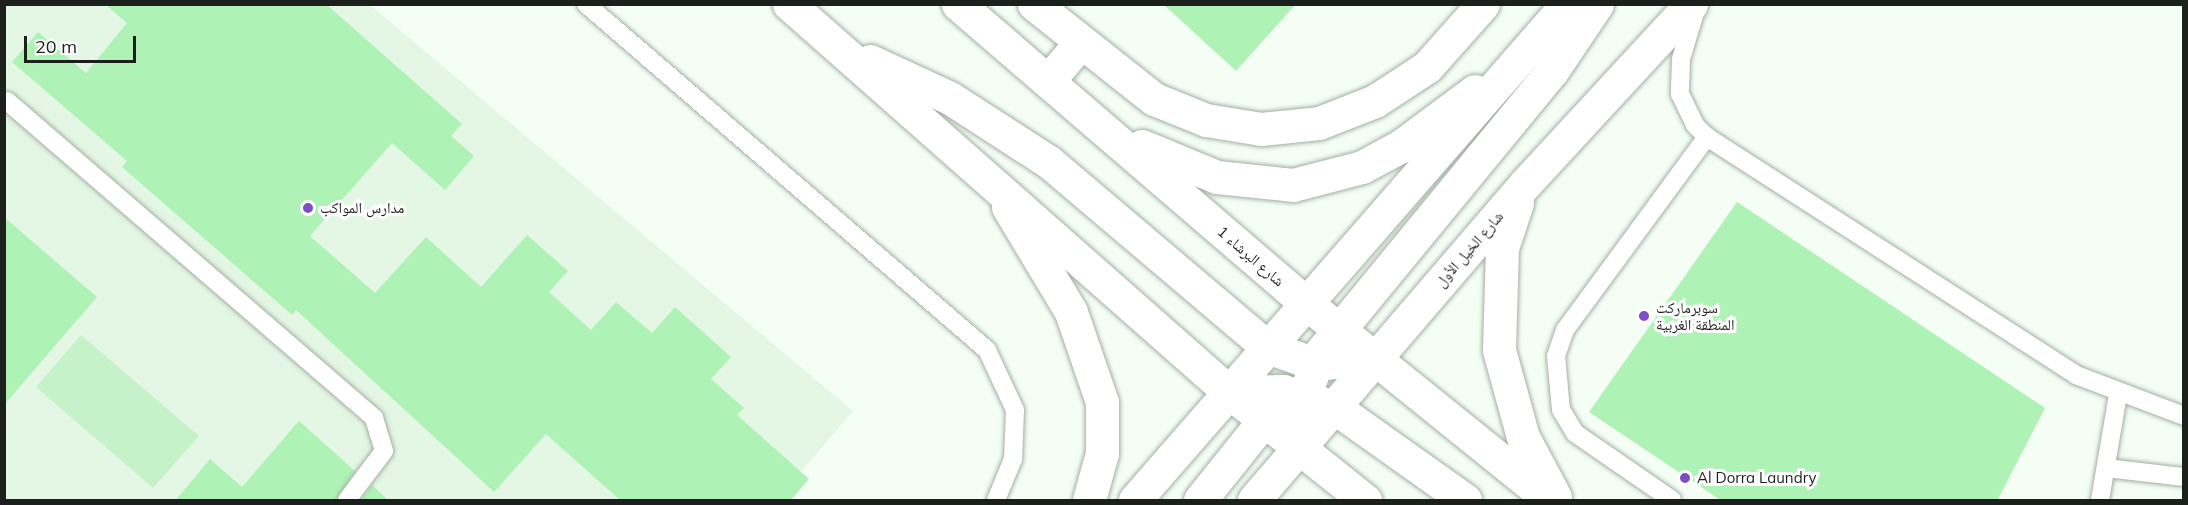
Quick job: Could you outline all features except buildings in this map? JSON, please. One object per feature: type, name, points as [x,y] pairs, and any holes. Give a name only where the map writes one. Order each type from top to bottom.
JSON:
[{"type":"main road","points":[[789,4],[990,177],[1229,392],[1365,501]]},
{"type":"main road","name":"شارع البرشاء 1","points":[[958,4],[1306,303],[1550,501]]},
{"type":"main road","points":[[1034,4],[1131,85],[1180,111],[1233,126],[1289,129],[1348,114],[1402,86],[1449,46],[1483,4]]},
{"type":"main road","points":[[1298,448],[1293,393],[1293,357],[1306,303],[1527,53],[1567,4]]},
{"type":"main road","points":[[1135,501],[1229,392],[1338,329],[1552,71],[1597,4]]},
{"type":"main road","name":"شارع الخيل الأول","points":[[1254,501],[1525,184],[1691,4]]},
{"type":"main road","points":[[1048,81],[1080,43]]},
{"type":"main road","points":[[841,50],[929,88],[1001,129],[1058,170],[1293,357],[1376,358]]},
{"type":"main road","points":[[1106,130],[1217,177],[1293,185],[1362,167],[1401,146],[1527,53]]},
{"type":"main road","points":[[990,177],[1071,312],[1102,402],[1102,453],[1089,501]]},
{"type":"main road","points":[[1525,184],[1502,248],[1499,350],[1523,437],[1557,501]]},
{"type":"main road","points":[[1229,392],[1293,393],[1334,407],[1465,501]]},
{"type":"main road","points":[[1200,501],[1293,393]]},
{"type":"lane","points":[[586,4],[987,350],[1015,410],[1013,459],[996,501]]},
{"type":"lane","points":[[1697,4],[1678,77],[1686,111],[1707,136],[2037,351],[2118,395],[2184,416]]},
{"type":"lane","points":[[7,101],[374,418],[384,452],[347,501]]},
{"type":"lane","points":[[1672,501],[1575,433],[1561,410],[1556,356],[1565,330],[1707,136]]},
{"type":"lane","points":[[2100,501],[2118,395]]},
{"type":"lane","points":[[2106,468],[2184,477]]},
{"type":"shaded area","name":"مدارس المواكب","points":[[4,5],[370,5],[853,411],[777,500],[5,500]]},
{"type":"green space","points":[[81,335],[199,436],[153,488],[36,387]]},
{"type":"place","name":"مدارس المواكب","points":[[308,208]]},
{"type":"place","name":"سوبرماركت المنطقة الغربية","points":[[1644,316]]},
{"type":"place","name":"Al Dorra Laundry","points":[[1685,478]]}]
